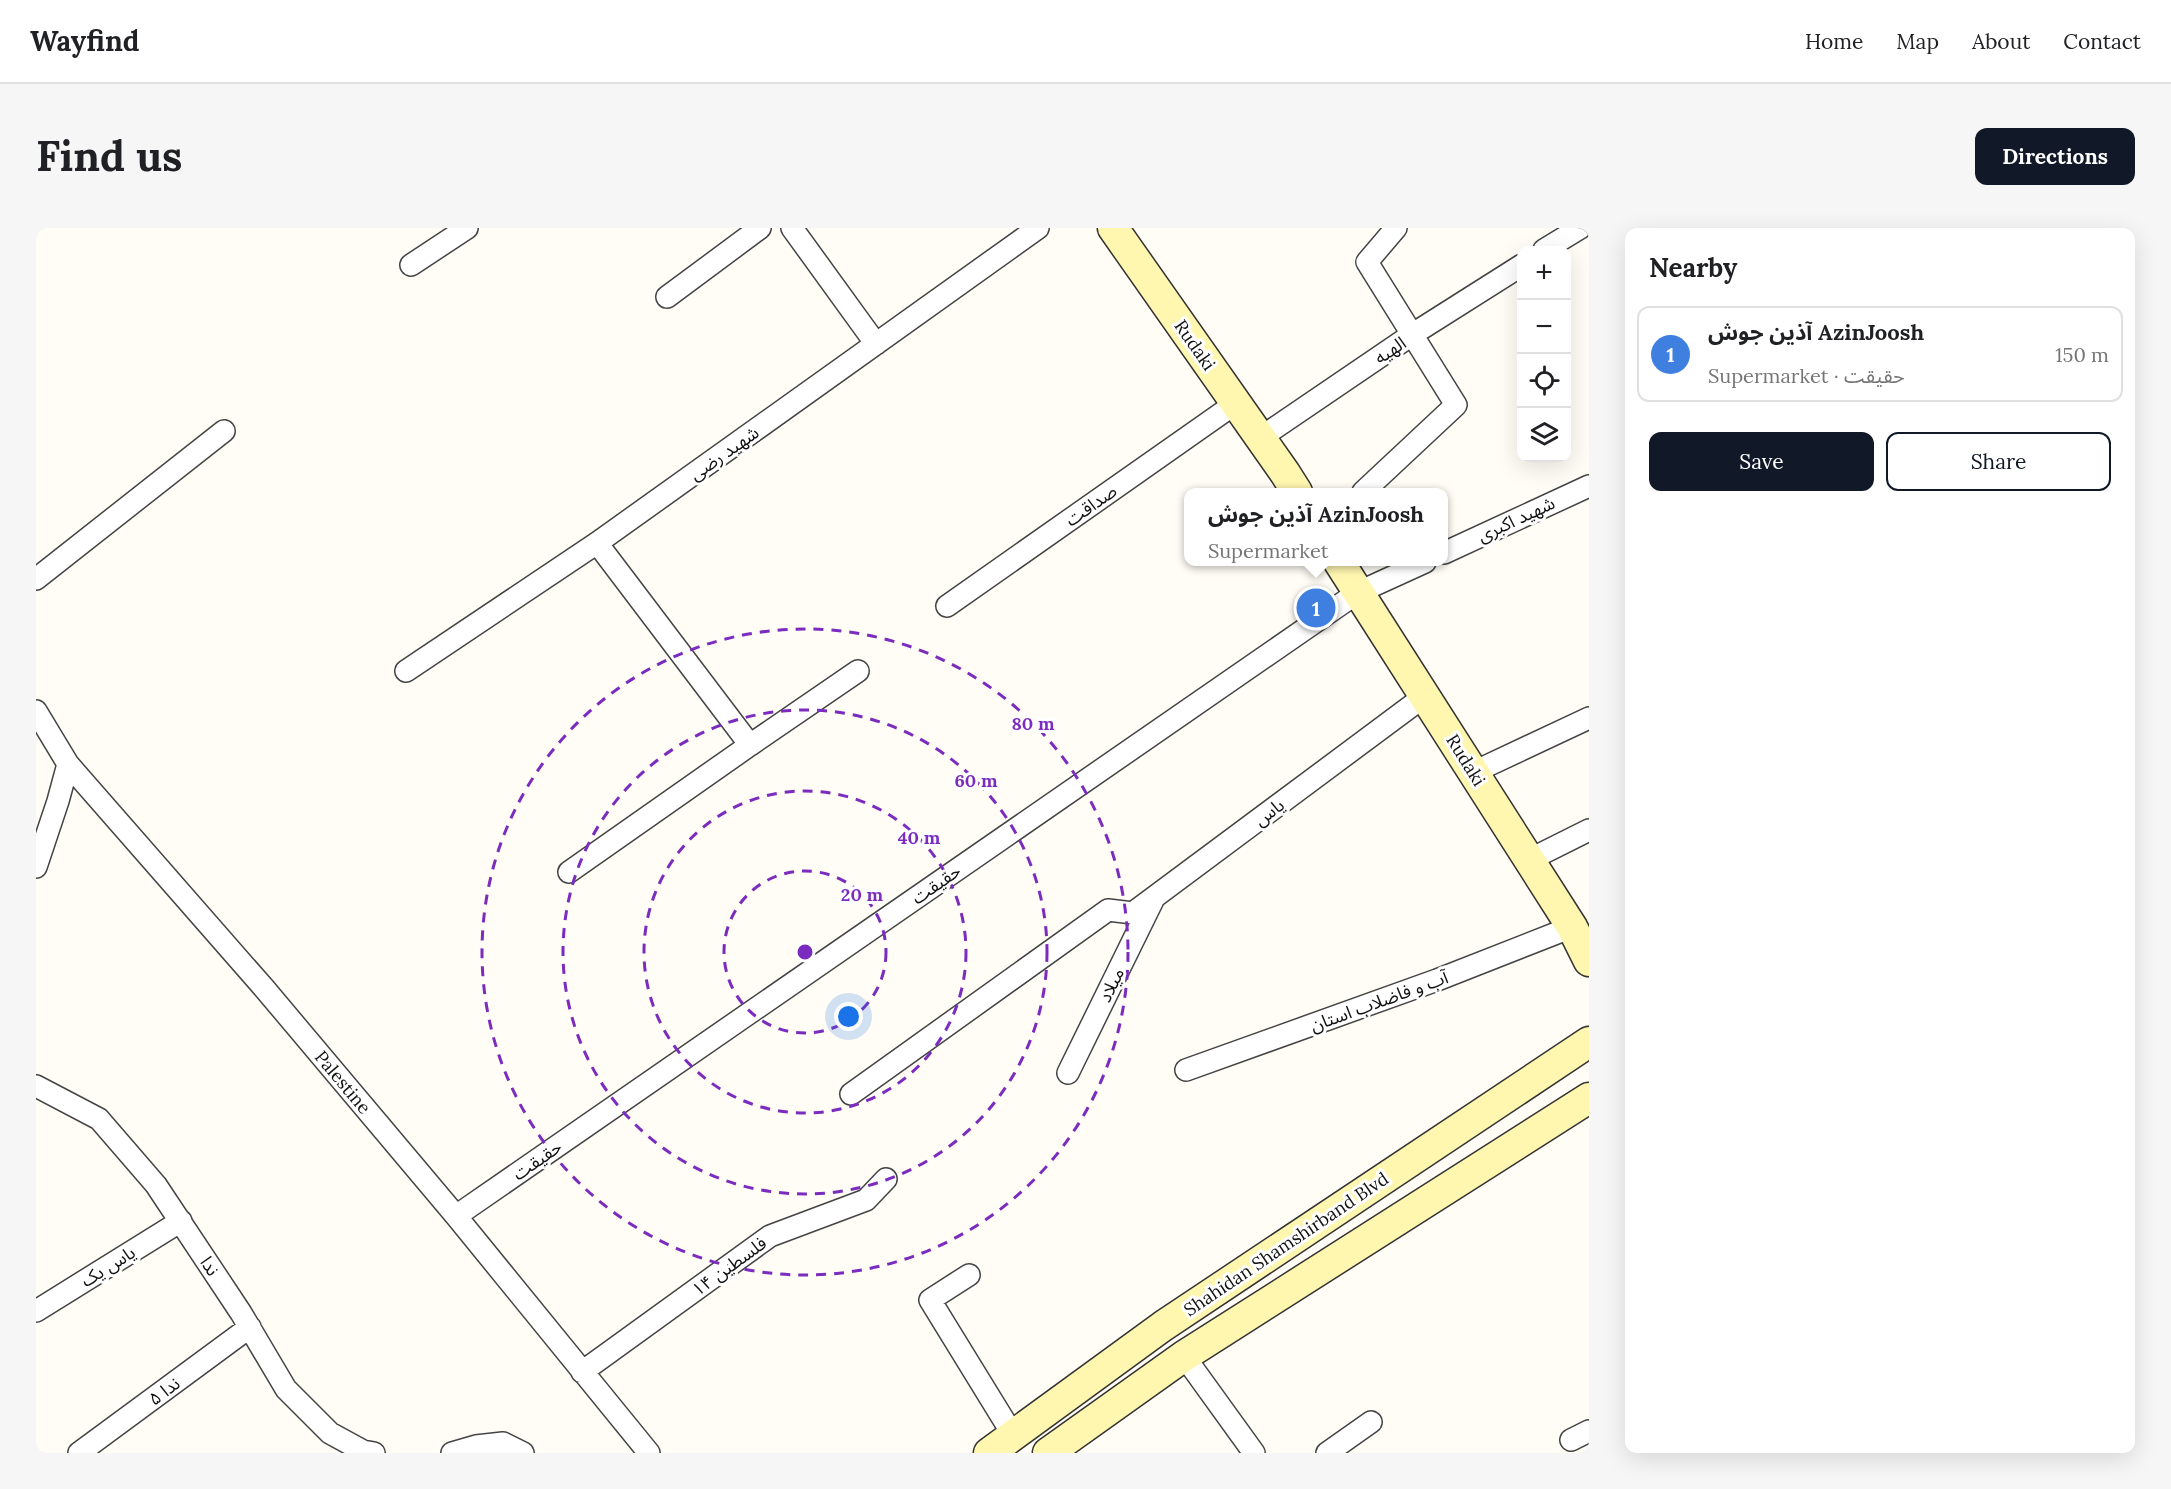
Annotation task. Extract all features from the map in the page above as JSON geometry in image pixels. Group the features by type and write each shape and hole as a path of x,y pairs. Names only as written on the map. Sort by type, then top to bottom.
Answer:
{"main road":[{"name":"Rudaki","path":"1113,228 1294,488"},
{"name":"Rudaki","path":"1342,566 1572,927 1589,961"},
{"name":"Shahidan Shamshirband Blvd","path":"989,1453 1163,1326 1589,1042"},
{"name":"Shahidan Shamshirband Blvd","path":"1048,1453 1184,1356 1589,1098"},
{"path":"1163,1326 1184,1356"}],"street":[{"path":"411,265 466,228"},
{"path":"667,297 760,228"},
{"path":"792,228 876,344"},
{"name":"شهید رضی","path":"406,671 597,543 1038,228"},
{"path":"1367,488 1456,405 1367,262 1396,228"},
{"path":"1551,246 1580,228"},
{"name":"الهیه","path":"1260,438 1413,334 1517,268"},
{"name":"صداقت","path":"947,606 1236,403"},
{"path":"36,579 224,431"},
{"name":"شهید اکبری","path":"1448,551 1589,486"},
{"path":"597,543 750,745"},
{"path":"1357,593 1414,566"},
{"name":"حقیقت","path":"456,1216 1357,593"},
{"path":"569,872 858,671"},
{"name":"یاس","path":"851,1094 1108,910 1133,913 1426,695"},
{"name":"Palestine","path":"36,711 68,764 264,988 456,1216 649,1453"},
{"path":"1474,772 1589,718"},
{"path":"36,867 68,764"},
{"path":"1529,860 1589,830"},
{"name":"میلاد","path":"1068,1073 1155,897"},
{"name":"آب و فاضلاب استان","path":"1186,1070 1437,980 1572,927"},
{"name":"ندا","path":"36,1086 99,1119 156,1185 181,1221 250,1327 286,1389 330,1433 363,1452"},
{"name":"فلسطین ۱۴","path":"582,1372 770,1236 866,1200 886,1179"},
{"name":"یاس یک","path":"36,1311 181,1221"},
{"path":"969,1275 930,1300 1013,1435"},
{"name":"ندا ۵","path":"79,1453 250,1327"},
{"path":"1184,1356 1254,1453"},
{"path":"1327,1453 1371,1422"},
{"path":"452,1453 476,1446 503,1443 523,1453"}],"place":[{"name":"آذین جوش AzinJoosh","path":"1316,608"}]}
